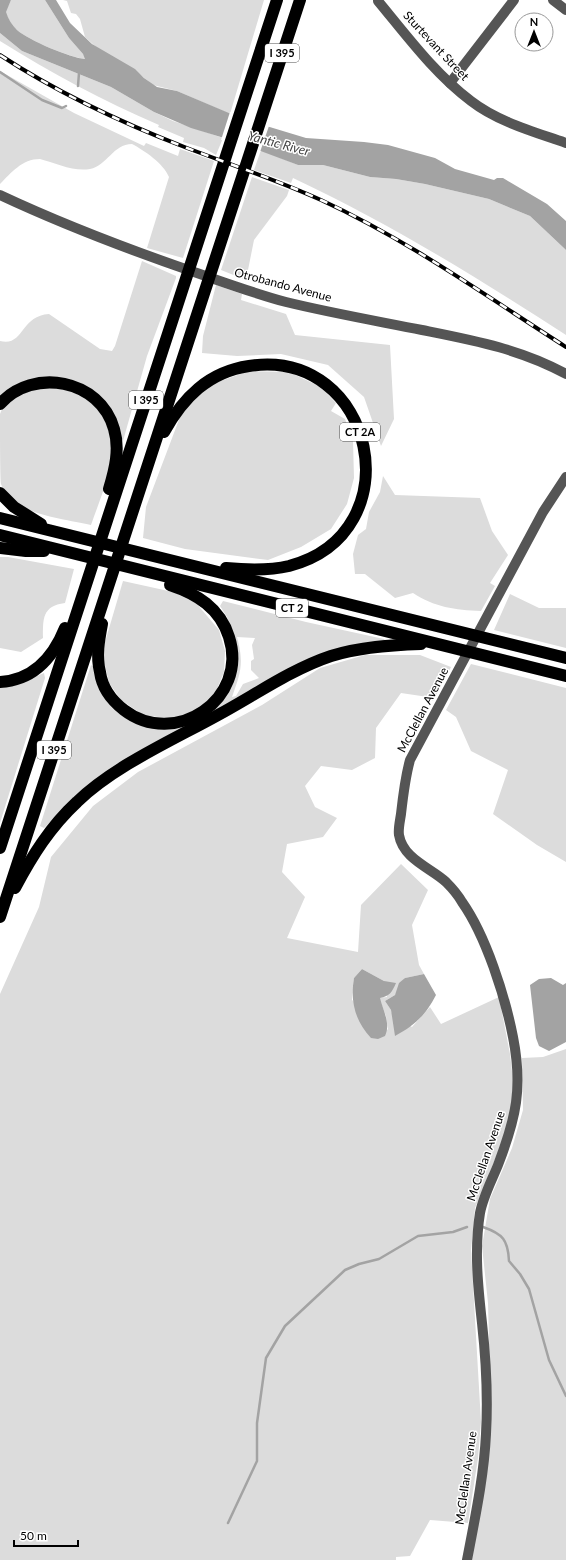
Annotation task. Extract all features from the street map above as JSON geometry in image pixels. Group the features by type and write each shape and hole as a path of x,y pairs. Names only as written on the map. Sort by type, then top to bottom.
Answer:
{"highway":[{"name":"I 395","path":"0,848 277,0"},
{"name":"I 395","path":"0,917 300,0"},
{"name":"CT 2A","path":"150,458 171,419 189,395 217,376 234,368 252,365 270,364 288,367 317,378 333,391 345,405 356,422 362,438 366,454 366,475 358,507 344,532 319,553 296,564 266,570 220,568 180,562"},
{"path":"0,404 21,389 33,384 51,382 80,388 100,404 112,422 116,442 116,461 108,492 107,520"},
{"path":"0,493 21,512 52,531"},
{"name":"CT 2","path":"0,518 566,658"},
{"name":"CT 2","path":"0,536 566,676"},
{"path":"0,548 26,551 66,552"},
{"path":"109,584 98,654 100,673 107,691 125,711 146,722 167,724 197,716 208,708 225,687 232,665 230,640 223,623 208,604 192,594 159,582 142,571"},
{"path":"0,682 23,677 39,668 57,646 68,622 80,603"},
{"path":"0,917 27,866 50,830 82,798 115,773 290,675 324,659 367,648 438,644"}],"street":[{"path":"450,83 514,0"},
{"path":"553,0 566,10"},
{"name":"Sturtevant Street","path":"378,1 419,50 450,83 472,102 508,121 566,144"},
{"name":"Otrobando Avenue","path":"0,195 125,249 234,286 284,301 336,313 481,342 517,352 549,364 566,374"},
{"name":"McClellan Avenue","path":"467,1560 480,1488 486,1434 482,1325 477,1282 480,1211 505,1147 516,1109 518,1084 517,1065 513,1036 501,990 491,959 473,921 463,902 446,882 422,865 404,849 399,835 405,775 410,760 543,512 566,477"}],"shaded area":[{"path":"11,0 45,0 69,38 86,59 50,48 30,39 17,30 10,22 5,12"},
{"path":"63,0 264,0 230,114 177,91 153,85 137,72 96,47 85,37 80,19 76,14 71,13 67,1"},
{"path":"0,33 22,51 111,87 154,112 173,121 223,138 216,155 204,148 183,142 184,138 158,127 159,125 98,96 38,64 0,41"},
{"path":"0,71 74,113 144,146 146,143 178,156 180,149 214,161 183,258 147,248 169,177 158,162 132,144 120,147 96,167 84,170 65,167 40,159 28,161 17,167 0,184"},
{"path":"261,150 298,165 323,165 370,177 396,179 425,184 489,199 530,216 566,250 566,335 466,272 364,214 293,178 291,183 254,170"},
{"path":"252,177 289,190 287,196 254,240 246,280 221,270"},
{"path":"142,261 176,276 176,278 147,356 123,441 113,414 56,378 0,398 0,341 8,342 14,340 32,320 40,316 49,314 100,349 112,351 115,346"},
{"path":"216,285 242,294 241,300 286,314 295,335 390,345 394,419 381,446 364,397 328,365 281,354 237,356 202,353 203,336"},
{"path":"249,371 289,372 321,387 336,403 331,411 345,419 353,441 354,478 347,504 331,529 301,547 268,560 185,549 143,538 146,507 180,417 195,397 212,384"},
{"path":"49,387 62,389 81,396 97,409 106,423 110,437 110,466 102,496 91,525 38,513 18,505 11,499 1,484 0,414 8,402 21,394"},
{"path":"383,476 395,495 480,498 492,531 508,555 490,583 495,586 481,611 462,610 437,605 413,593 395,598 365,574 355,574 353,554 358,535 366,529 369,512 380,492"},
{"path":"0,557 8,557 74,569 65,603 52,607 45,614 43,638 21,652 0,648"},
{"path":"123,581 173,592 196,603 219,630 225,651 224,672 217,689 205,706 173,719 143,715 121,700 109,683 104,661 105,642"},
{"path":"510,594 539,608 566,608 566,648 494,630"},
{"path":"223,601 306,622 384,639 387,643 346,647 214,712 213,710 223,698 234,637 227,617 220,606","holes":["237,637 255,638 252,645 254,659 251,661 251,670 259,678 243,684 236,696 232,697 238,681 241,661"]},
{"path":"365,655 420,655 451,667 433,701 428,697 401,693 376,728 375,758 352,770 321,766 305,786 315,807 337,818 323,837 287,844 282,872 305,897 287,938 358,952 361,905 401,864 428,890 412,925 419,965 424,974 405,978 395,995 385,1001 391,1010 393,1017 412,1027 430,1007 441,1024 499,997 510,1054 513,1080 511,1107 505,1135 475,1208 471,1250 481,1422 478,1458 468,1523 430,1520 410,1556 396,1557 396,1560 0,1560 0,994 39,907 51,857 93,806 138,772 262,705 320,668","holes":["362,969 384,981 387,997 379,998 386,1016 388,1030 352,1000 354,978"]},
{"path":"471,664 566,688 566,862 537,845 493,814 508,770 471,751 456,717 446,710"},
{"path":"91,665 95,668 102,691 108,703 115,711 133,720 142,722 183,724 185,729 97,778 44,828 40,826"},
{"path":"44,673 45,678 0,823 0,688 13,686"},
{"path":"566,1049 566,1560 471,1560 491,1417 488,1303 482,1246 490,1199 512,1148 523,1110 522,1058 543,1057"}],"water":[{"name":"Yantic River","path":"0,0 11,0 6,12 13,26 17,30 60,52 85,59 83,54 69,38 45,0 56,0 70,23 92,44 135,69 144,78 157,87 177,91 243,119 306,138 388,145 435,158 455,169 494,180 497,178 503,178 547,204 566,221 566,250 530,216 489,199 425,184 396,179 370,177 323,165 298,165 234,141 191,128 154,112 111,87 22,51 0,33"},
{"path":"362,969 384,981 396,983 390,993 380,998 386,1017 387,1031 385,1036 378,1039 371,1038 361,1025 353,1003 354,978"},
{"path":"424,974 436,995 428,1009 419,1019 395,1036 391,1010 385,1001 395,995 399,983 405,978"},
{"path":"551,978 563,985 566,983 566,1042 549,1051 539,1046 536,1038 530,985 539,979"}],"pier":[{"path":"230,112 269,126 260,152 221,140"}],"waterway":[{"path":"0,72 42,100 62,108 66,106"},
{"path":"78,86 79,73"},
{"path":"228,1523 257,1461 257,1423 266,1358 285,1326 345,1270 359,1264 379,1259 418,1236 453,1232 467,1227"},
{"path":"483,1227 500,1235 506,1243 509,1261 520,1274 529,1289 549,1360 566,1396"}],"railway":[{"path":"0,55 68,95 115,118 187,148 288,186 353,216 446,269 566,347"}]}
